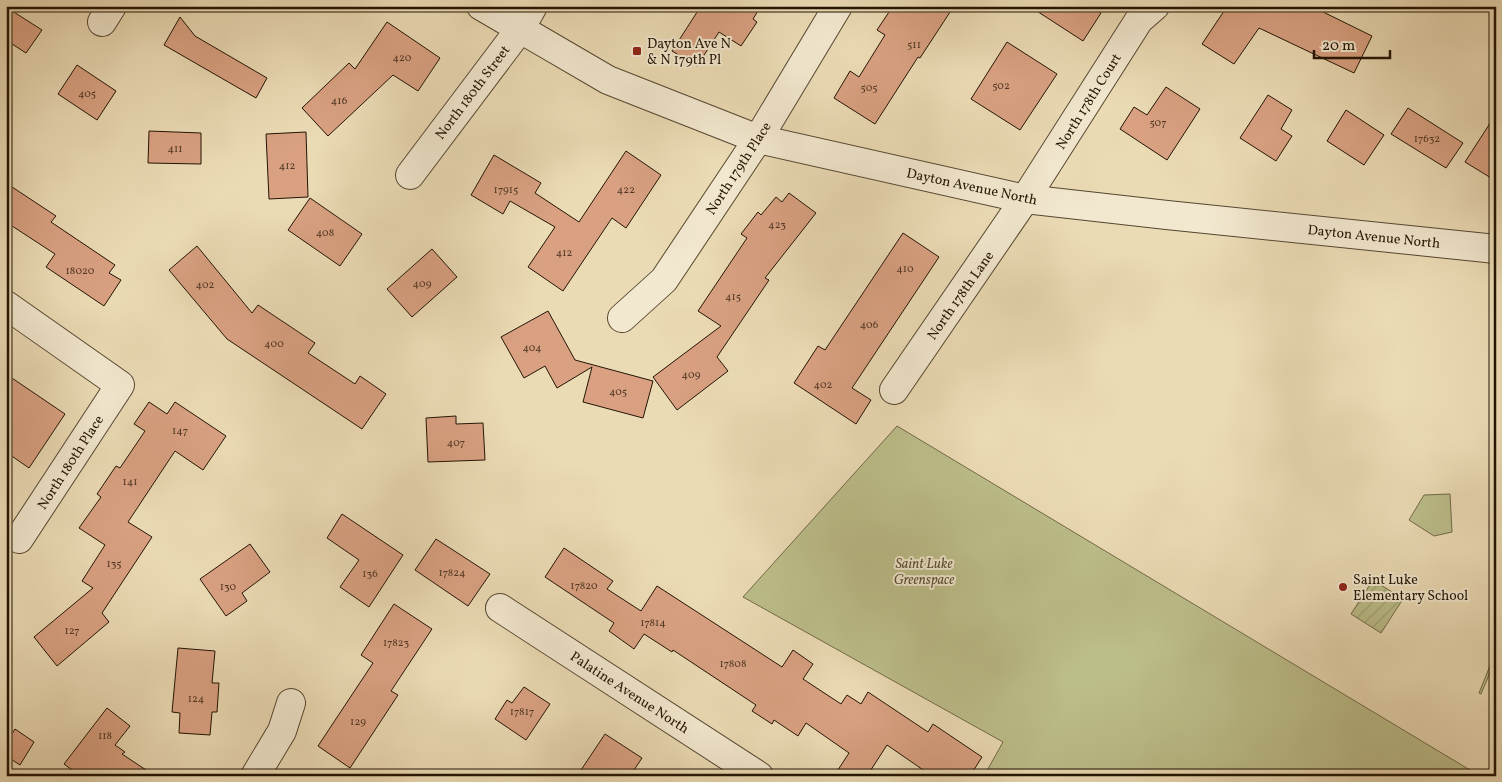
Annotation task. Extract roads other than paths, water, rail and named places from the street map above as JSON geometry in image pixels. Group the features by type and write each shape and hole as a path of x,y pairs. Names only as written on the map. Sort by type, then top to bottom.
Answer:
{"street":[{"name":"Dayton Avenue North","path":"481,6 526,17 608,80 758,139 1026,199 1167,216 1496,249"},
{"name":"North 179th Place","path":"622,318 664,280 758,139 838,6"},
{"name":"North 178th Court","path":"1026,199 1139,20 1155,6"},
{"name":"North 180th Street","path":"410,175 526,17"},
{"name":"North 178th Lane","path":"894,390 1026,199"},
{"name":"North 180th Place","path":"6,305 120,385 19,538"},
{"name":"Palatine Avenue North","path":"500,608 724,766 759,776"},
{"path":"255,776 282,731 291,704"}],"place":[{"name":"Dayton Ave N & N 179th Pl","path":"637,51"},
{"name":"Saint Luke Elementary School","path":"1343,587"}],"park label":[{"name":"Saint Luke Greenspace","path":"924,572"}]}
